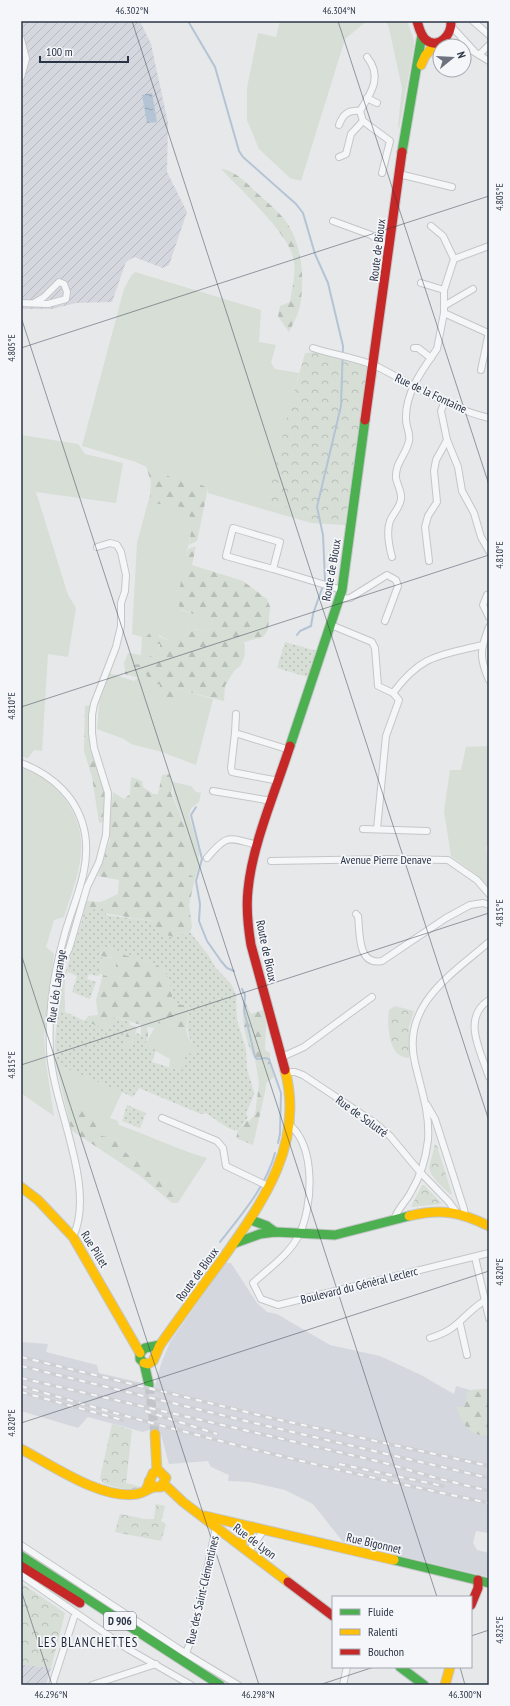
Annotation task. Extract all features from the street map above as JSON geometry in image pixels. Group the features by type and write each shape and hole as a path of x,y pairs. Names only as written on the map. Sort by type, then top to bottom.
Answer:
{"main road":[{"path":"419,22 422,35 426,40 432,41"},
{"name":"Route de Bioux","path":"444,38 450,34 452,23"},
{"name":"Route de Bioux","path":"148,1351 160,1345 250,1221 260,1204 265,1185 280,1164 290,1125 290,1102 286,1072 267,1008 248,927 248,890 258,845 340,595 374,366 399,174 422,35"},
{"name":"Route de Bioux","path":"416,75 425,56 432,49"},
{"name":"Rue Pillet","path":"21,1186 38,1200 73,1237 131,1338 148,1351"},
{"path":"260,1204 262,1216 267,1226"},
{"path":"234,1244 260,1234 275,1232 334,1235 422,1212 443,1210 461,1214 489,1226"},
{"path":"250,1221 267,1226 275,1232"},
{"path":"250,1221 260,1234"},
{"path":"148,1351 154,1359 147,1363 140,1359 148,1351"},
{"path":"155,1434 157,1471"},
{"path":"21,1449 97,1487 120,1494 137,1494 150,1486 161,1487 164,1484 165,1475 157,1471"},
{"path":"150,1486 151,1474 157,1471"},
{"name":"Rue de Lyon","path":"164,1484 173,1495 187,1506 205,1516 219,1521 240,1544 332,1615"},
{"name":"Rue Bigonnet","path":"219,1521 253,1527 478,1584"},
{"path":"240,1544 253,1527"},
{"name":"D 906","path":"21,1556 220,1685"},
{"name":"D 906","path":"21,1566 208,1685"},
{"path":"472,1602 478,1584 489,1584"},
{"path":"401,1668 424,1685"},
{"path":"444,1685 450,1668"}],"street":[{"path":"473,21 489,36"},
{"path":"452,23 477,53"},
{"path":"21,39 26,59 21,77"},
{"path":"477,53 489,45"},
{"path":"472,51 489,61"},
{"path":"367,58 374,65 376,73 368,98 360,111 363,121 390,141 403,147"},
{"path":"368,98 377,103"},
{"path":"339,124 343,115 348,112 360,111"},
{"path":"340,158 346,154 351,134 363,121"},
{"path":"382,173 390,141"},
{"path":"399,174 452,187"},
{"path":"333,221 371,235 381,242 390,244"},
{"path":"392,557 388,542 390,520 400,504 401,498 396,479 397,468 409,442 410,436 405,419 406,409 414,386 439,343 444,313 444,290 454,259 443,236 431,226"},
{"path":"454,259 489,246"},
{"path":"21,303 48,304 66,299 67,292 64,284 60,282 44,298 34,303"},
{"path":"420,282 444,290"},
{"path":"444,306 473,290"},
{"path":"444,313 488,332 481,370"},
{"name":"Rue de la Fontaine","path":"313,348 374,366 469,412 489,418"},
{"path":"414,348 418,348 431,358"},
{"path":"445,401 442,411 447,440 458,467 462,491 474,513 481,537 489,551"},
{"path":"429,561 425,527 428,516 437,502 434,471 436,460 447,440"},
{"path":"272,569 280,542 233,528 226,556 328,586 340,595 350,598 387,575 396,580 398,586 385,621"},
{"path":"57,966 64,959 69,949 87,887 99,862 106,835 108,793 94,748 92,715 94,704 116,647 121,626 121,603 125,591 126,575 121,552 117,545 110,543 97,547"},
{"path":"489,596 487,595 483,605 489,617"},
{"path":"331,625 372,642 375,648 378,686 392,692 399,700 386,736 377,829"},
{"path":"489,627 482,645 481,663 489,680"},
{"path":"392,692 422,662 434,656 482,645"},
{"path":"236,714 231,768 232,772 279,781"},
{"path":"235,733 290,750"},
{"name":"Rue Léo Lagrange","path":"21,764 41,772 64,789 79,814 85,833 86,858 84,873 65,932 57,966 50,1013 50,1052 53,1071 67,1125 79,1185 79,1225 73,1237"},
{"path":"213,791 272,801"},
{"path":"363,829 427,831"},
{"path":"207,858 222,841 231,839 258,845"},
{"name":"Avenue Pierre Denave","path":"271,861 443,860 459,867 477,880 489,894"},
{"path":"356,914 358,916 360,941 364,952 369,960 375,963 382,961 446,918 470,905 483,902 489,905"},
{"path":"394,1220 395,1215 411,1192 420,1172 426,1152 428,1131 426,1102 413,1050 414,1029 419,1013 433,991 489,942"},
{"path":"282,1057 304,1047 372,997"},
{"path":"489,1000 479,1008 476,1013 474,1027 489,1077"},
{"name":"Rue de Solutré","path":"286,1072 295,1072 303,1075 375,1123 390,1136 420,1172 461,1214"},
{"path":"426,1102 435,1119 440,1133 464,1209 461,1214"},
{"path":"162,1118 217,1141 223,1148 226,1166 265,1185"},
{"path":"290,1125 303,1143 310,1189 306,1212 299,1234"},
{"path":"428,1131 440,1133"},
{"name":"Boulevard du Général Leclerc","path":"299,1234 282,1259 253,1283 261,1299 278,1305 489,1253"},
{"path":"475,1257 486,1290 484,1301 489,1318"},
{"path":"430,1338 446,1334 460,1324 484,1301"},
{"path":"460,1324 467,1355"},
{"name":"Rue des Saint-Clémentines","path":"186,1653 192,1639 219,1521"},
{"path":"249,1551 264,1530"},
{"path":"21,1545 186,1653 238,1685"},
{"path":"21,1575 55,1598 76,1615 128,1649 191,1685"},
{"path":"52,1685 74,1616 76,1615"},
{"path":"92,1685 156,1664"},
{"path":"342,1685 347,1668"}],"shaded area":[{"path":"21,21 140,21 151,44 168,123 167,172 187,212 169,265 163,268 134,257 126,262 112,302 76,303 52,309 21,309"},
{"path":"225,1263 231,1263 257,1303 267,1312 277,1314 330,1345 380,1356 421,1375 454,1394 456,1386 470,1390 489,1389 489,1533 476,1531 473,1543 477,1550 489,1553 489,1577 343,1542 313,1504 285,1490 249,1482 228,1481 229,1475 211,1467 208,1461 169,1464 161,1435 149,1430 143,1432 88,1417 78,1428 21,1411 21,1342 48,1344 46,1352 97,1365 99,1373 155,1386 161,1364 170,1342"},
{"path":"21,1664 51,1668 46,1685 21,1685"}],"green space":[{"path":"280,21 367,21 345,39 301,181 290,178 259,149 247,120 247,88 258,33 276,37"},
{"path":"386,21 407,21 414,40 399,129 398,126 402,88 389,28"},
{"path":"221,169 230,171 249,185 275,209 291,229 299,250 302,284 300,306 289,332 278,316 280,306 290,302 293,286 294,263 289,247 262,211"},
{"path":"135,272 261,310 259,342 276,345 271,363 275,369 299,373 267,503 311,513 311,523 208,493 208,488 175,479 133,461 82,446 124,289"},
{"path":"317,352 367,367 345,525 311,523 311,513 267,503 286,421 305,353"},
{"path":"21,435 78,444 85,454 123,463 116,503 36,492 68,595 76,608 68,657 48,654 42,751 34,750 28,758 21,757"},
{"path":"146,466 175,479 183,477 208,488 197,541 189,545 191,523 190,516 187,511 182,507 175,505 153,504 150,495 151,482"},
{"path":"150,495 153,503 180,505 189,513 192,519 191,531 178,601 181,610 201,617 213,617 212,624 208,631 194,629 170,641 159,635 159,650 139,664 132,665 125,671 124,663 128,653 141,655 142,637 132,634 137,543"},
{"path":"196,546 192,565 243,581 267,599 270,607 268,630 263,637 244,642 245,655 241,665 234,671 225,686 224,701 177,689 173,700 158,694 160,685 150,682 145,672 139,678 125,674 125,671 132,665 139,664 159,650 160,644 152,644 146,637 150,633 170,641 194,629 208,631 212,624 213,617 201,617 180,609 178,601 188,549"},
{"path":"285,642 317,651 308,677 277,668"},
{"path":"145,672 173,699 177,689 213,699 196,765 162,752 131,744 124,739 97,729 99,704 109,673 134,681"},
{"path":"90,705 89,740 106,794 103,822 99,823 92,777 84,751 85,706"},
{"path":"489,746 489,846 486,846 489,868 489,889 476,874 451,856 444,811 450,770 461,770 466,747"},
{"path":"21,768 45,780 63,797 73,812 79,827 81,841 81,856 78,871 64,917 54,920 46,947 54,954 44,1035 46,1064 54,1116 21,1093"},
{"path":"169,774 173,782 171,793 186,829 189,846 186,872 195,878 189,905 192,927 190,932 173,937 158,933 152,921 91,911 83,918 86,901 101,902 118,894 119,880 98,876 110,840 110,817 113,792 124,799 130,794 131,777 142,781 143,787 153,794 158,794 162,775"},
{"path":"173,782 191,786 196,792 201,793 199,802 191,808 189,815 199,852 199,865 195,878 186,872 188,840 184,823 175,800"},
{"path":"104,905 106,915 152,921 158,933 173,937 190,932 209,956 215,967 231,984 236,994 237,1020 246,1049 247,1069 254,1092 253,1098 246,1113 248,1117 238,1131 228,1128 206,1113 201,1114 139,1088 133,1097 56,1064 55,1042 58,1009 106,1030 115,1017 130,1022 123,1046 131,1048 136,1033 148,1037 145,1045 156,1050 152,1062 181,1071 185,1062 181,1060 185,1052 195,1055 197,1052 188,1034 187,1026 190,1006 173,1003 169,981 166,974 157,965 127,956 115,949 102,947 100,956 102,957 100,974 98,976 89,974 87,979 96,982 90,999 72,992 77,976 66,971 83,918 91,911"},
{"path":"102,947 115,949 127,956 149,962 162,969 169,981 173,1003 190,1006 186,1029 157,1023 154,1028 147,1027 148,1037 141,1034 141,1025 116,1017 106,1030 85,1021 88,1016 98,1015 96,1000 103,975 114,978 117,958 100,956"},
{"path":"102,957 117,958 114,979 100,974"},
{"path":"66,971 68,972 65,980 65,1012 59,1009 60,981"},
{"path":"244,1000 251,1014 263,1010 266,1023 265,1050 270,1053 270,1064 259,1066 251,1051 244,1025"},
{"path":"395,1006 414,1011 409,1027 409,1058 402,1057 397,1053 390,1040 388,1024 389,1010"},
{"path":"157,1023 186,1029 188,1037 198,1052 186,1062 181,1071 169,1067 170,1059 145,1045"},
{"path":"129,1024 137,1028 131,1048 123,1046"},
{"path":"255,1060 259,1066 270,1064 274,1077 266,1083 265,1092 259,1083"},
{"path":"56,1064 122,1092 110,1118 118,1121 119,1125 207,1158 181,1198 158,1176 153,1168 128,1155 124,1151 118,1139 102,1136 90,1114 82,1109 66,1107"},
{"path":"259,1083 265,1092 253,1145 236,1138 238,1131 247,1120 249,1121 255,1115"},
{"path":"127,1105 146,1113 140,1128 122,1121"},
{"path":"66,1107 87,1111 93,1118 102,1136 118,1139 124,1151 128,1155 154,1169 158,1176 181,1198 178,1203 172,1203 139,1175 71,1130"},
{"path":"435,1144 437,1146 452,1194 450,1194 438,1182 430,1172 429,1168"},
{"path":"422,1185 424,1185 442,1204 411,1207"},
{"path":"489,1389 489,1436 476,1434 467,1428 456,1407 465,1406 467,1392 470,1390"},
{"path":"112,1424 132,1430 126,1483 141,1487 132,1491 104,1484 100,1478"},
{"path":"156,1504 165,1506 161,1521 166,1524 161,1541 115,1532 120,1514 144,1519 154,1519"},
{"path":"21,1583 65,1613 51,1668 21,1664"}],"water":[{"path":"152,93 157,122 147,123 142,95"}],"waterway":[{"path":"188,21 215,67 239,151 243,157 296,204 303,213 315,254 328,283 343,346 341,406 317,507 323,535 325,580 313,614 311,626 300,631 297,635"},
{"path":"196,807 191,815 202,859 196,881 200,904 199,921 207,941 227,968 234,971"},
{"path":"242,989 245,995 244,1010 255,1057 257,1059 269,1059 281,1093 280,1134 278,1143"},
{"path":"220,1242 259,1189 266,1177 275,1153"}],"tunnel":[{"path":"149,1385 155,1434"}],"railway":[{"path":"21,1357 271,1418 489,1466"},
{"path":"21,1366 489,1478"},
{"path":"21,1378 381,1462 489,1491"},
{"path":"21,1386 195,1435 371,1477 489,1503"},
{"path":"21,1392 122,1420"},
{"path":"145,1411 217,1434"},
{"path":"339,1464 443,1486"}],"traffic: fast":[{"path":"402,152 422,35"},
{"path":"290,746 342,590 365,420"},
{"path":"235,1243 260,1234 275,1232 335,1235 409,1216"},
{"path":"251,1220 267,1226 275,1232"},
{"path":"149,1385 144,1363 140,1359 140,1353 145,1348 160,1345"},
{"path":"21,1556 220,1685"},
{"path":"394,1560 489,1583"},
{"path":"401,1668 424,1685"}],"traffic: slow":[{"path":"421,65 425,56 432,48"},
{"path":"144,1363 148,1364 153,1361 160,1345 221,1261 265,1195 276,1172 284,1148 289,1123 290,1097 285,1070"},
{"path":"21,1187 38,1200 73,1237 140,1353"},
{"path":"409,1216 431,1212 450,1213 469,1217 489,1226"},
{"path":"155,1434 157,1471"},
{"path":"21,1449 77,1480 108,1492 137,1494 154,1487"},
{"path":"146,1490 153,1473 159,1471 166,1478 161,1487 154,1487 149,1481"},
{"path":"164,1484 183,1502 288,1582"},
{"path":"205,1516 394,1560"},
{"path":"240,1544 253,1527"},
{"path":"445,1685 450,1668"}],"traffic: jam":[{"path":"417,21 423,37 430,42 435,43 443,40 447,36 451,26 451,21"},
{"path":"365,420 402,152"},
{"path":"285,1070 251,945 247,904 250,873 259,836 290,746"},
{"path":"21,1566 80,1603"},
{"path":"472,1603 478,1588 478,1580"},
{"path":"288,1582 332,1615"}],"district":[{"name":"LES BLANCHETTES","path":"88,1642"}]}
